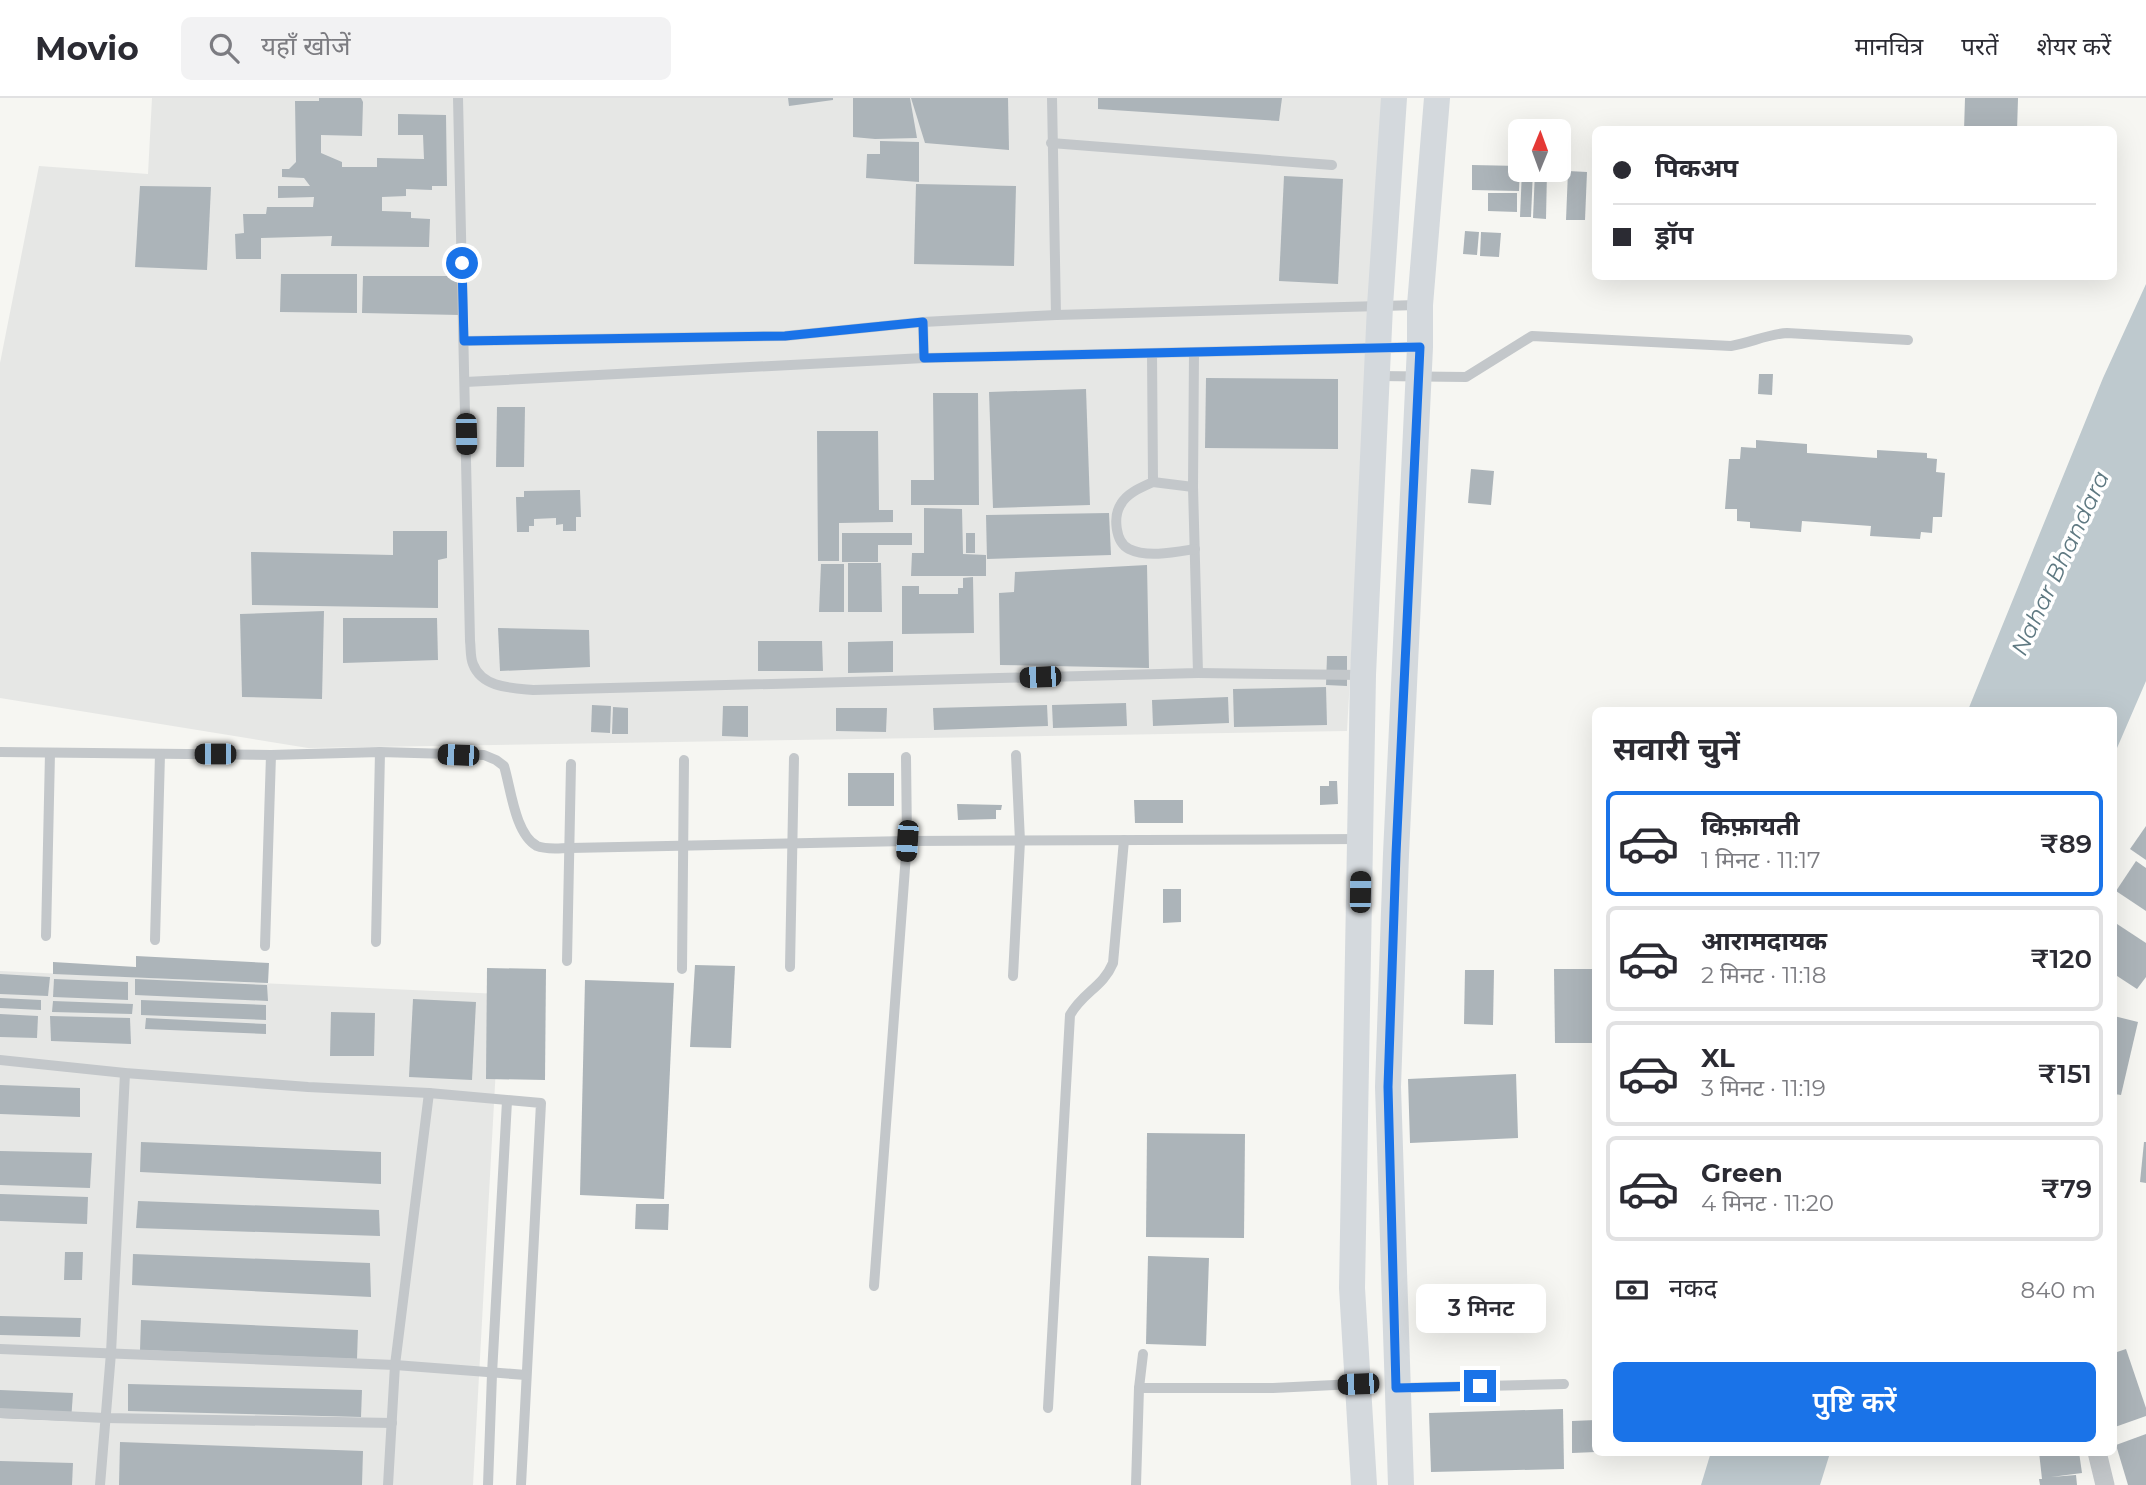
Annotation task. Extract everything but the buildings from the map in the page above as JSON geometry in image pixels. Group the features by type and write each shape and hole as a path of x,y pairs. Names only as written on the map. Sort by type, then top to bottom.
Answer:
{"main road":[{"path":"1364,1485 1352,1288 1363,675 1380,306 1394,98"},
{"path":"1401,1485 1388,1087 1420,305 1437,98"}],"street":[{"path":"2098,1456 2105,1485"}],"lane":[{"path":"458,98 470,641 473,665 483,679 505,688 533,690 1198,673 1363,675"},
{"path":"1052,98 1056,315"},
{"path":"1051,143 1332,165"},
{"path":"464,341 785,336 923,322 1056,315 1420,305"},
{"path":"923,322 924,358"},
{"path":"1377,376 1466,377 1532,336 1731,346 1747,344 1772,334 1787,333 1908,340"},
{"path":"465,382 924,358 1420,347"},
{"path":"1194,353 1193,487 1198,673"},
{"path":"1152,354 1153,482"},
{"path":"1193,487 1153,482 1120,504 1117,518 1118,537 1131,550 1143,553 1195,549"},
{"path":"0,752 271,755 380,752 484,755 504,766 520,827 526,838 539,847 907,841 1360,839"},
{"path":"376,942 380,752"},
{"path":"46,936 50,753"},
{"path":"155,940 160,754"},
{"path":"265,946 271,755"},
{"path":"1013,976 1020,841 1016,755"},
{"path":"874,1286 907,841 906,757"},
{"path":"790,967 794,758"},
{"path":"682,969 684,760"},
{"path":"566,961 571,764"},
{"path":"1048,1408 1070,1015 1077,1003 1108,977 1113,963 1124,840"},
{"path":"0,1060 125,1073 541,1103 521,1485"},
{"path":"100,1485 111,1353 125,1073"},
{"path":"388,1485 395,1365 429,1093"},
{"path":"488,1485 507,1101"},
{"path":"0,1349 395,1365 526,1375"},
{"path":"1136,1485 1139,1388 1143,1354"},
{"path":"1139,1388 1273,1388 1358,1384"},
{"path":"1396,1388 1564,1384"},
{"path":"0,1413 105,1418 391,1423"}],"shaded area":[{"path":"152,98 1383,98 1347,731 308,748 0,698 0,363 39,166 148,174"},
{"path":"0,971 500,994 473,1485 0,1485"}],"water":[{"name":"Nahar Bhandara","path":"2146,284 2146,681 2117,748 2117,707 1969,707 2103,378"},
{"path":"1710,1456 1829,1456 1820,1485 1701,1485"}],"route":[{"path":"462,263 464,341 785,336 923,322 924,358 1420,347 1388,1087 1396,1388 1480,1386"}]}
